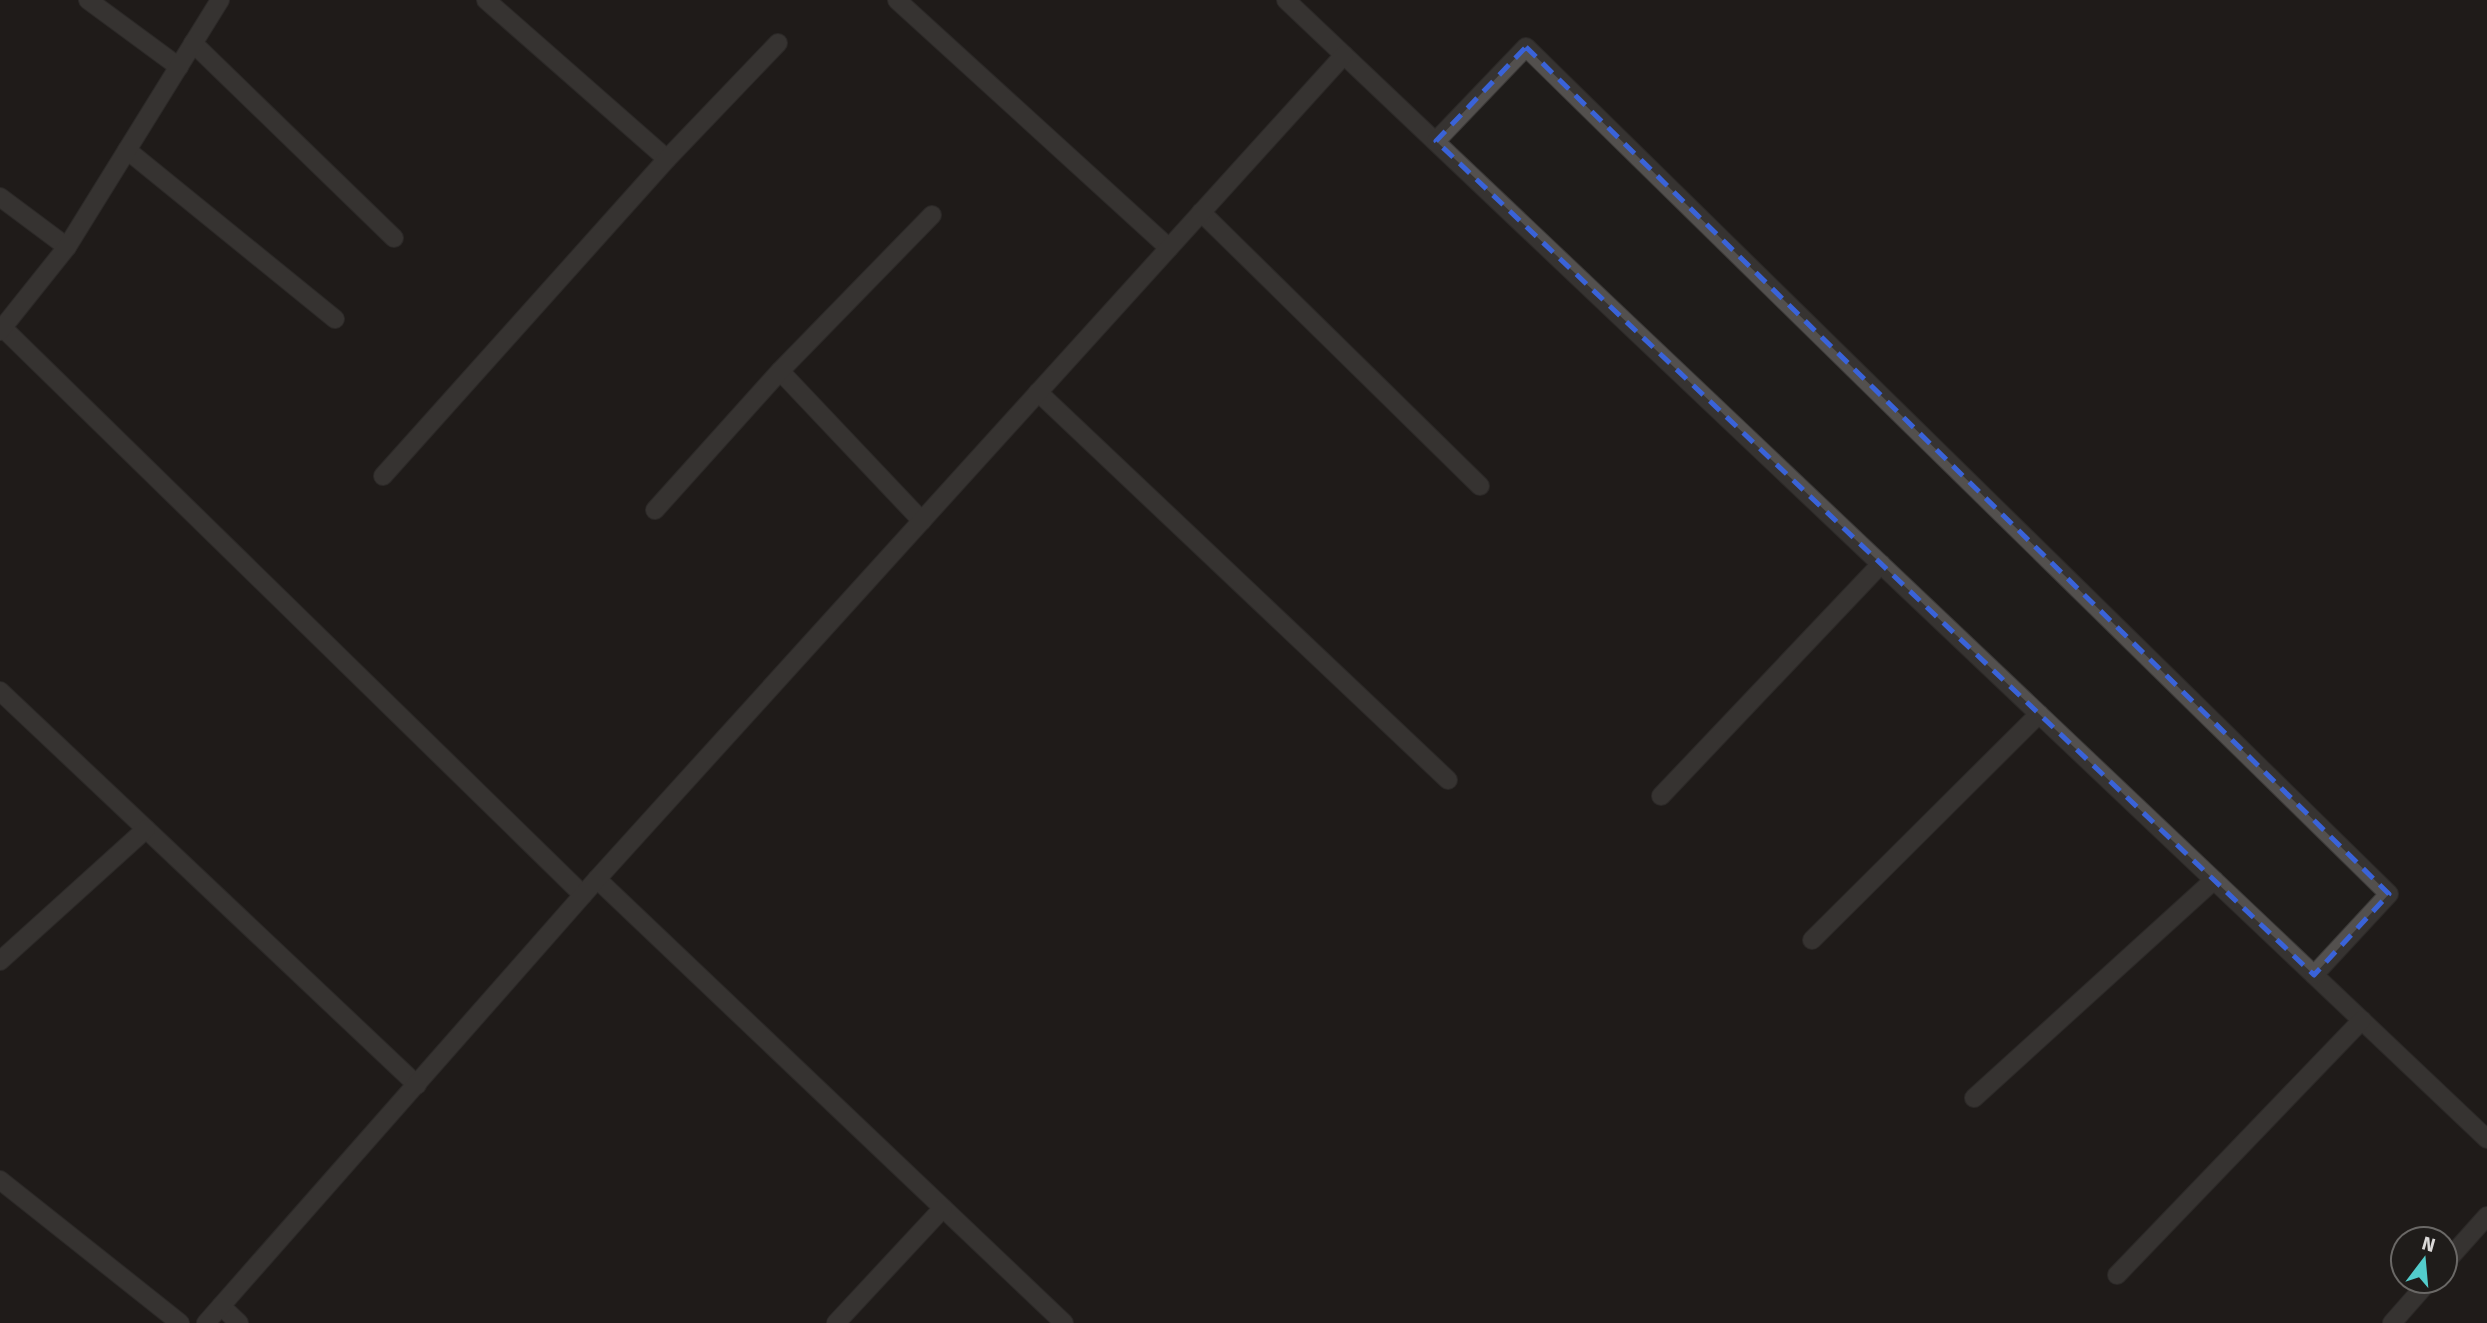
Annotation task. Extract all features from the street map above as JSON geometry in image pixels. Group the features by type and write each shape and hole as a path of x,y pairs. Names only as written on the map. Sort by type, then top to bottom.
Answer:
{"street":[{"path":"88,0 179,67"},
{"path":"220,0 67,247 1,329 583,895"},
{"path":"486,0 667,159"},
{"path":"897,0 1168,248"},
{"path":"1286,0 2487,1139"},
{"path":"193,43 394,237"},
{"path":"383,475 667,159 778,43"},
{"path":"1436,141 1526,47 2389,894 2314,975"},
{"path":"206,1323 597,879 1344,55"},
{"path":"127,150 335,319"},
{"path":"0,197 67,247"},
{"path":"1201,212 1480,486"},
{"path":"655,510 780,371 932,215"},
{"path":"780,371 922,521"},
{"path":"1038,393 1448,780"},
{"path":"1661,796 1881,564"},
{"path":"0,691 417,1085"},
{"path":"1812,940 2039,714"},
{"path":"0,961 146,829"},
{"path":"597,879 1064,1323"},
{"path":"1974,1098 2214,880"},
{"path":"2117,1275 2362,1020"},
{"path":"0,1180 180,1323"},
{"path":"836,1323 943,1208"},
{"path":"2459,1247 2487,1216"},
{"path":"2392,1323 2417,1295"},
{"path":"221,1306 239,1323"}],"highlighted area":[{"path":"1526,47 2389,894 2314,975 1436,141"}]}
